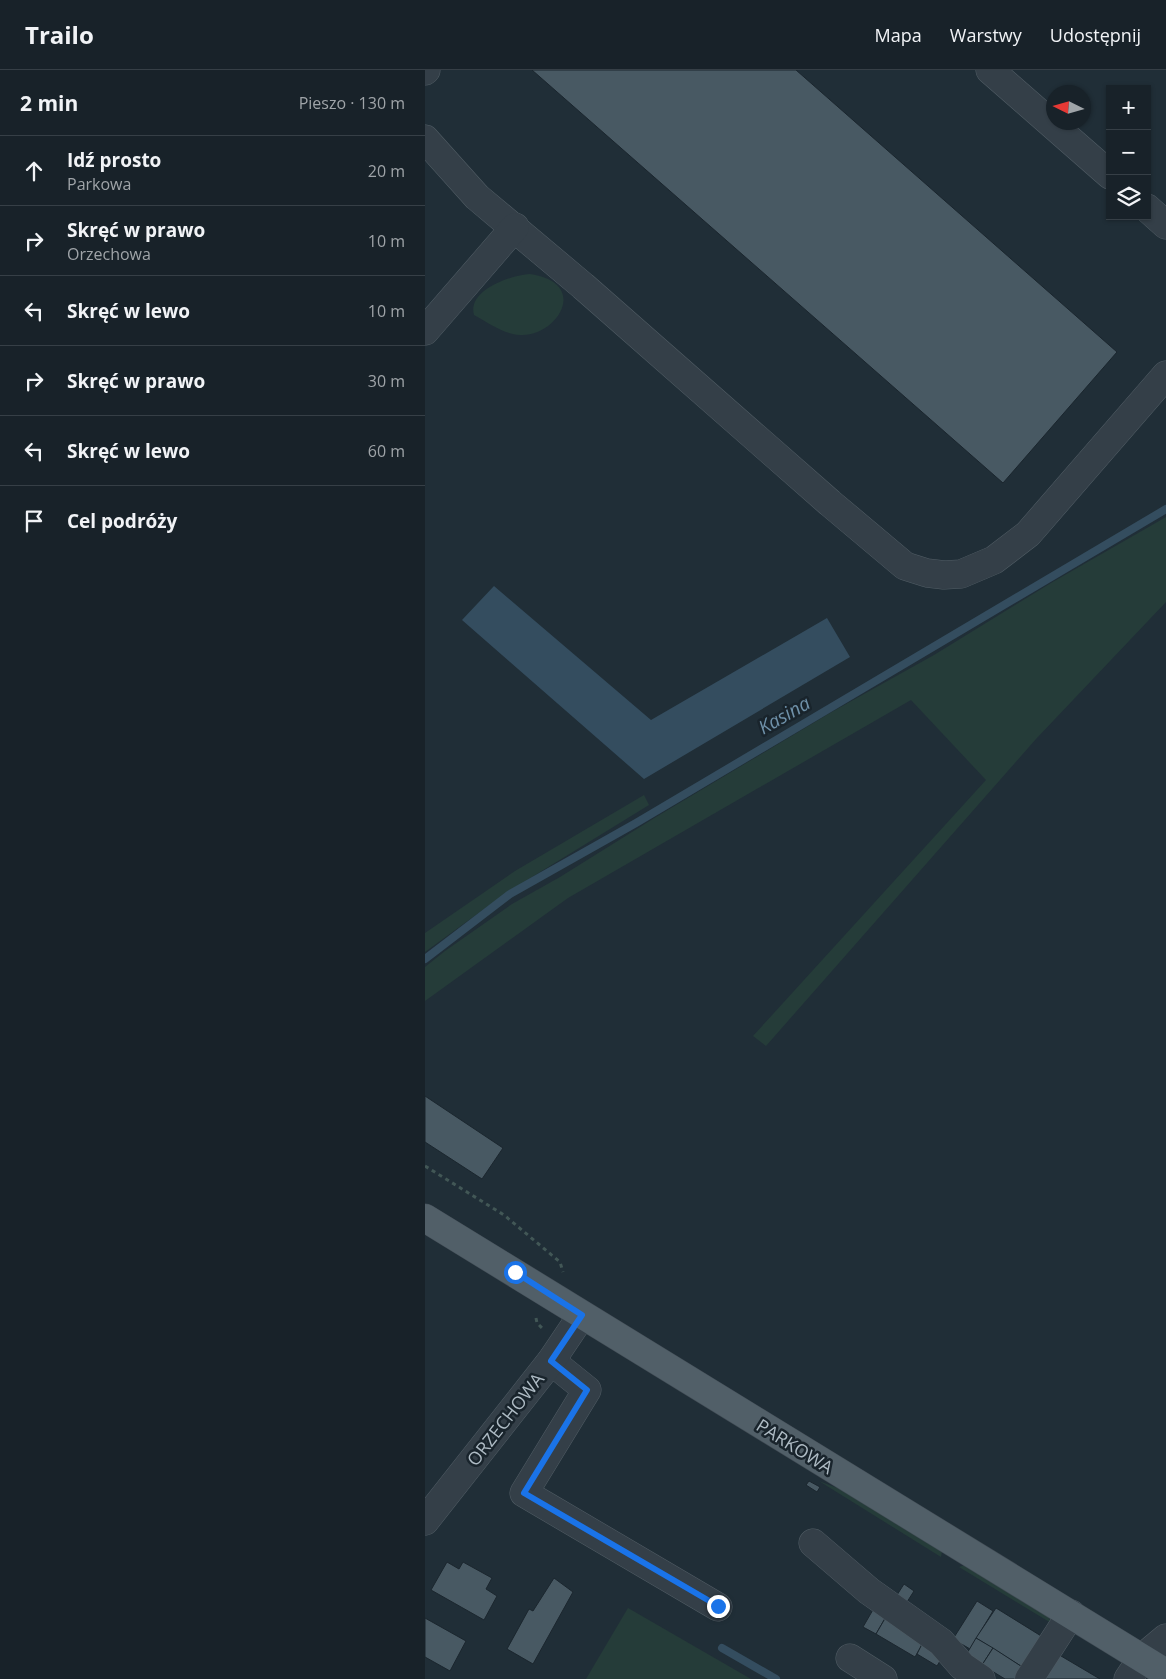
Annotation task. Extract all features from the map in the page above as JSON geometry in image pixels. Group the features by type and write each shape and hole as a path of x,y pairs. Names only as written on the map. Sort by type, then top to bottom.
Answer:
{"main road":[{"name":"PARKOWA","path":"425,1218 1071,1614 1135,1668 1166,1673"}],"street":[{"path":"990,70 1106,172"},
{"path":"425,139 477,197 515,227 905,566 927,573 943,575 961,574 994,560 1028,534 1166,375"},
{"path":"1151,211 1166,224"},
{"path":"425,331 515,227"},
{"name":"ORZECHOWA","path":"425,1521 551,1361 582,1315"},
{"path":"551,1361 587,1390 524,1493 718,1606"},
{"path":"813,1543 869,1591 941,1642 962,1666 981,1679"},
{"path":"1029,1679 1071,1614"},
{"path":"1135,1668 1166,1638"},
{"path":"851,1658 883,1679"}],"path":[{"path":"425,1166 504,1215 535,1239 560,1262 563,1272 561,1278"}],"green space":[{"path":"530,274 549,279 559,288 563,298 562,309 556,319 546,328 534,333 520,335 508,333 474,315 474,306 477,298 484,291 512,277"},
{"path":"1166,517 1166,602 1036,739 766,1046 753,1036 986,780 911,700 568,898 425,1001 425,967 512,904 560,877 830,713 934,655 1051,583"},
{"path":"644,795 649,805 506,893 425,952 425,933 515,871"},
{"path":"819,1481 840,1489 942,1551 941,1557"},
{"path":"965,1565 1048,1615 1051,1623 959,1567"},
{"path":"628,1608 751,1679 586,1679"}],"water":[{"path":"494,586 651,720 827,618 850,657 644,779 462,620"}],"building":[{"path":"532,70 796,70 1117,352 1003,483"},
{"path":"425,1096 503,1148 482,1179 425,1142"},
{"path":"809,1481 820,1487 817,1492 806,1485"},
{"path":"447,1562 459,1569 463,1562 492,1578 486,1589 497,1596 484,1620 431,1590"},
{"path":"554,1578 573,1592 533,1664 507,1649 529,1609 533,1611"},
{"path":"904,1584 914,1591 907,1602 897,1595"},
{"path":"977,1601 993,1611 970,1649 953,1639"},
{"path":"874,1608 887,1615 876,1634 863,1627"},
{"path":"996,1608 1046,1639 1027,1670 976,1638"},
{"path":"887,1615 926,1638 915,1657 876,1634"},
{"path":"425,1618 466,1641 450,1671 425,1657"},
{"path":"976,1638 993,1648 982,1665 966,1655"},
{"path":"922,1644 943,1656 937,1666 917,1654"},
{"path":"993,1648 1027,1670 1021,1679 1005,1679 982,1665"},
{"path":"1056,1653 1100,1679 1040,1679"}],"waterway":[{"name":"Kasina","path":"425,959 510,894 636,823 1166,509"},
{"path":"722,1648 776,1679"}],"route":[{"path":"515,1272 582,1315 551,1361 587,1390 524,1493 718,1606"}]}
